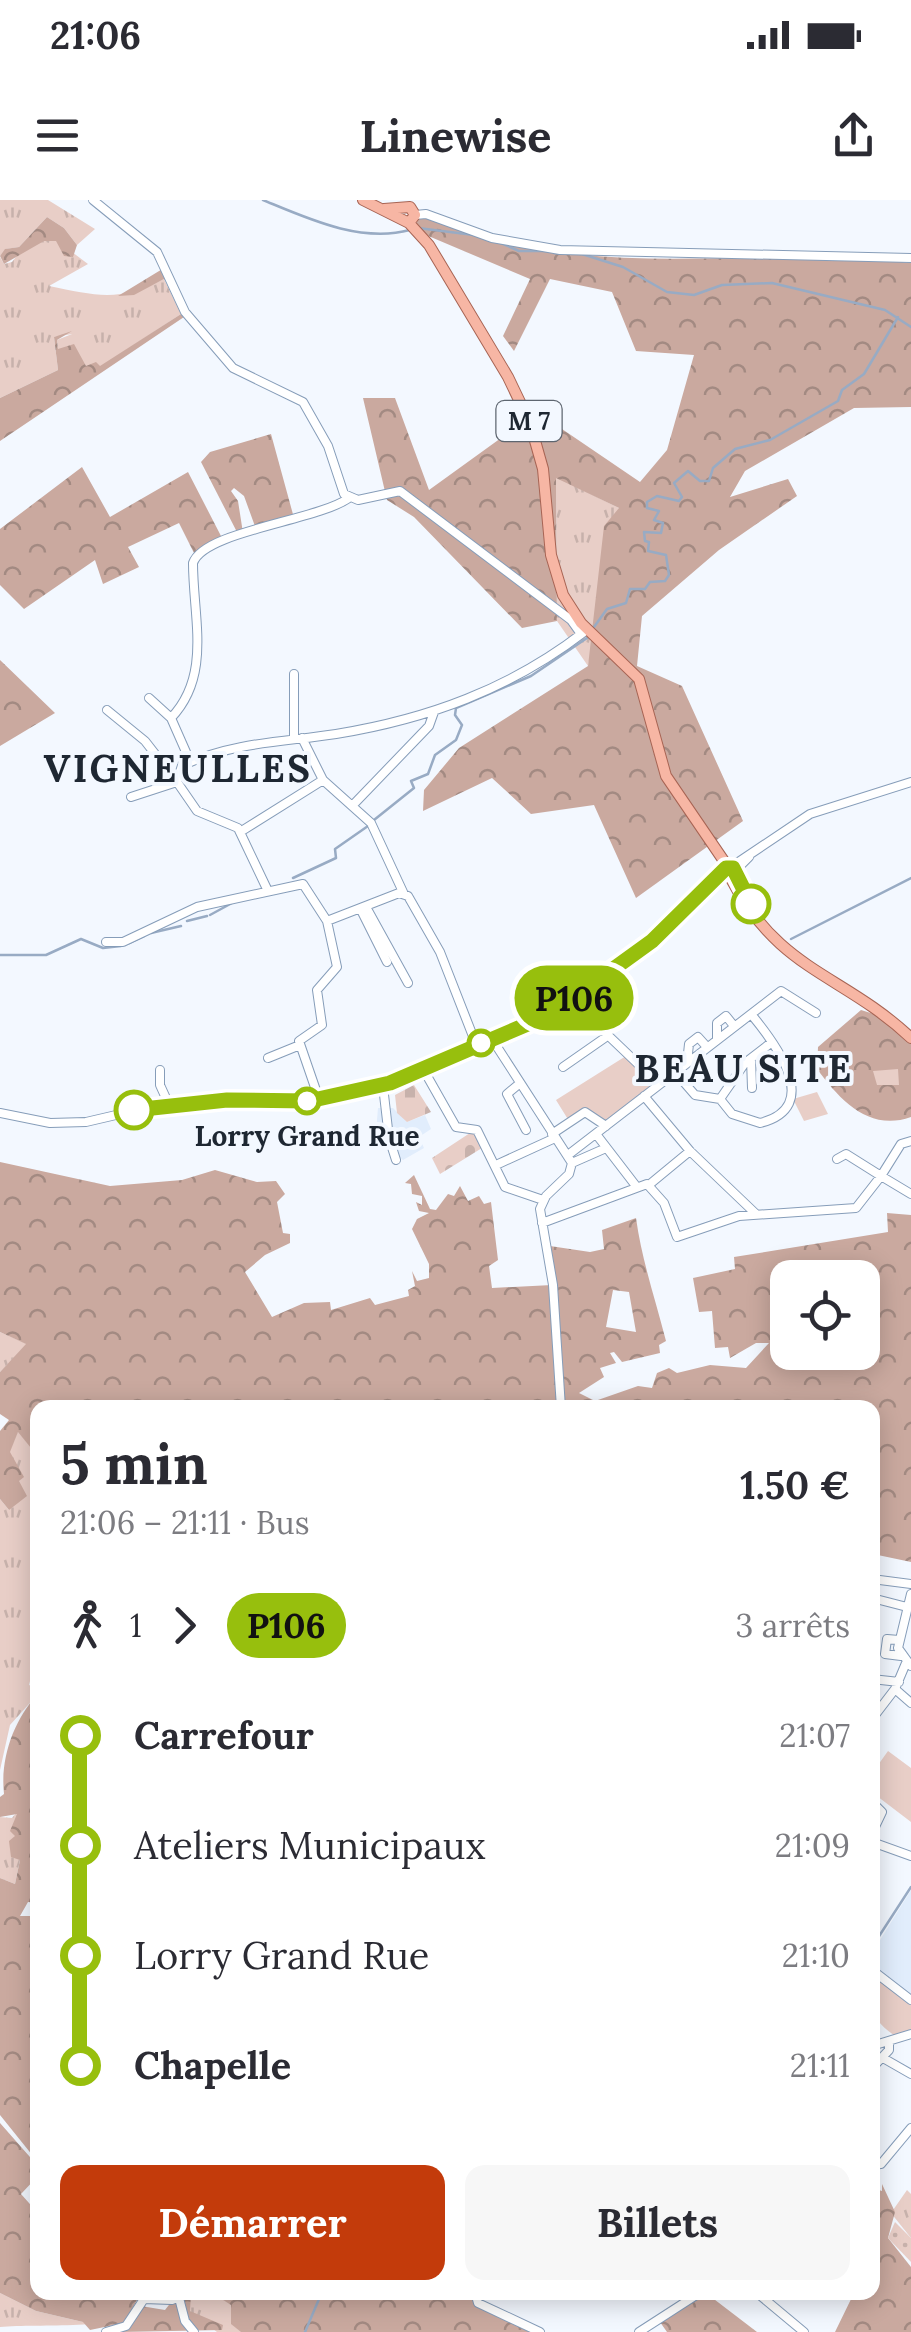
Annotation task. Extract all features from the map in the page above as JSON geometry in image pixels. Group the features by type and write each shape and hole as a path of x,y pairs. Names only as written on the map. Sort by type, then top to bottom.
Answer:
{"main road":[{"path":"362,200 408,216"},
{"name":"M 7","path":"408,216 441,261 530,423 543,469 554,570 563,595 588,632 620,658 644,688 662,766 671,786 769,934 802,965 869,1005 911,1038"}],"street":[{"path":"92,200 157,252 185,312 234,368 303,402 349,498"},
{"path":"408,216 426,214 492,238 560,250 911,258"},
{"path":"171,718 192,692 200,649 195,556 214,543 330,510 349,498 400,491 588,632 523,676 434,712 236,746 186,764"},
{"path":"294,674 298,738 322,780 371,824 402,892 429,928 476,1044"},
{"path":"131,797 178,782 186,764 180,734 171,718 149,698"},
{"path":"107,710 145,741 197,811 240,832 267,890"},
{"path":"352,806 430,726 434,712"},
{"path":"240,832 322,780"},
{"path":"0,1114 50,1123 86,1122 170,1107 320,1099 384,1085 422,1066 536,1022 571,1000 652,941 706,888 810,814 909,782"},
{"path":"106,942 123,942 197,907 303,884 327,921 336,972 317,990 322,1025 301,1038 300,1045 320,1099"},
{"path":"327,921 402,892"},
{"path":"363,908 387,962"},
{"path":"363,908 408,983"},
{"path":"570,1159 606,1126 782,991 816,1013"},
{"path":"571,1000 660,1084"},
{"path":"675,1072 695,1095 720,1098 732,1114 753,1122 774,1119 784,1110 792,1083 772,1042 751,1014"},
{"path":"563,1067 606,1037"},
{"path":"492,1039 570,1159 569,1174 542,1200 558,1339 561,1400"},
{"path":"720,1098 751,1059 772,1042"},
{"path":"268,1058 300,1045"},
{"path":"751,1059 752,1088"},
{"path":"422,1066 456,1127 477,1130 505,1187 542,1200"},
{"path":"160,1070 160,1085 170,1107"},
{"path":"519,1084 506,1094 526,1130"},
{"path":"384,1085 396,1160"},
{"path":"644,1096 690,1151 756,1214"},
{"path":"496,1165 553,1136 586,1112 606,1126"},
{"path":"596,1134 636,1186"},
{"path":"650,1184 664,1202 675,1236 743,1216 856,1208 901,1144 911,1141"},
{"path":"570,1159 606,1148"},
{"path":"542,1223 650,1184 690,1151"},
{"path":"836,1158 846,1154 911,1194"},
{"path":"739,1196 743,1216"},
{"path":"880,1579 911,1584"},
{"path":"880,1708 897,1686 906,1661 886,1654 887,1639 899,1640 911,1594"},
{"path":"880,1600 908,1607"},
{"path":"880,1681 897,1686 911,1704"},
{"path":"880,1845 911,1856"},
{"path":"880,1976 911,2000"},
{"path":"880,2044 911,2034"},
{"path":"880,2061 889,2042"},
{"path":"883,2058 911,2074"},
{"path":"880,2164 911,2128"},
{"path":"106,2332 126,2326 142,2300"},
{"path":"180,2300 185,2321 194,2332"},
{"path":"477,2300 492,2312 540,2332"},
{"path":"639,2332 689,2300"},
{"path":"766,2300 804,2332"}],"shaded area":[{"path":"378,1108 393,1108 407,1122 425,1115 431,1129 419,1137 424,1148 403,1160 397,1155 391,1135 376,1132"},
{"path":"911,1890 911,1998 880,1973 880,1940"}],"green space":[{"path":"0,200 48,200 95,229 77,245 64,228 47,217 19,247 6,249 0,256"},
{"path":"47,217 64,228 77,245 73,257 64,256 56,241 44,241 4,264 0,256 5,249 19,247"},
{"path":"420,217 452,222 546,250 591,256 820,257 911,263 911,407 854,408 745,471 730,497 788,479 797,496 719,550 642,616 637,666 682,686 743,821 636,898 594,805 531,814 492,778 423,811 424,790 459,748 588,666 604,526 619,508 556,478 557,621 522,628 414,517 387,500 363,398 395,398 429,490 537,412 640,482 667,450 694,355 636,351 612,292 550,279 514,351 503,336 530,279 426,235 415,225"},
{"path":"44,240 56,240 88,264 49,286 108,295 134,291 164,279 181,314 100,367 86,367 58,349 57,340 72,334 54,337 58,370 0,398 0,257 4,264 12,262 19,253"},
{"path":"164,268 173,290 164,279 134,295 118,296"},
{"path":"175,295 184,317 0,441 0,398 58,370 54,337 72,331 57,340 58,349 74,344 86,366 96,362 100,366 181,314"},
{"path":"271,434 294,518 256,529 244,496 234,488 231,491 238,501 243,533 238,534 201,462 210,452"},
{"path":"82,467 110,517 188,472 221,536 228,535 194,553 179,523 128,547 139,567 103,584 95,560 24,609 0,585 0,529"},
{"path":"556,477 619,508 588,666 557,621"},
{"path":"0,660 55,713 0,746"},
{"path":"861,1010 877,1015 911,1043 911,1117 896,1121 869,1117 835,1092 817,1069 818,1047"},
{"path":"626,1056 656,1083 607,1122 586,1108 569,1121 556,1100"},
{"path":"898,1069 899,1085 877,1085 873,1071"},
{"path":"414,1085 431,1112 407,1122 397,1113 395,1095"},
{"path":"817,1092 828,1114 804,1121 793,1099"},
{"path":"473,1131 482,1148 440,1174 432,1158"},
{"path":"0,1162 110,1186 182,1180 215,1170 257,1182 276,1181 285,1194 277,1202 283,1233 290,1234 290,1243 265,1255 245,1272 272,1317 304,1303 330,1302 331,1310 370,1298 375,1305 409,1296 408,1290 415,1286 412,1271 417,1281 429,1278 429,1264 412,1229 417,1219 429,1213 419,1211 416,1202 422,1205 422,1196 412,1194 411,1184 405,1183 414,1175 430,1209 436,1210 460,1186 468,1201 479,1196 484,1204 491,1202 498,1260 489,1266 492,1288 552,1285 550,1246 590,1252 604,1249 602,1230 636,1218 666,1341 659,1345 660,1353 622,1362 614,1352 610,1353 616,1363 600,1368 604,1377 579,1393 593,1400 30,1400 30,1447 18,1432 10,1452 24,1477 19,1481 27,1496 9,1510 0,1499 0,1431 9,1420 0,1414 0,1372 26,1344 0,1332","holes":["613,1290 629,1292 636,1332 606,1327"]},
{"path":"887,1213 911,1215 911,1562 880,1555 880,1400 598,1400 638,1386 652,1388 657,1373 669,1368 677,1373 710,1365 746,1368 769,1343 756,1343 730,1358 728,1347 715,1348 712,1311 699,1312 693,1278 735,1269 734,1257 888,1232"},
{"path":"0,1332 27,1344 0,1372"},
{"path":"18,1431 30,1446 30,1703 10,1725 0,1770 0,1499 9,1510 19,1480 9,1453"},
{"path":"30,1705 30,1902 20,1916 30,1916 30,2152 0,2115 0,1878 15,1884 20,1860 11,1857 9,1841 15,1836 10,1831 17,1814 0,1817 0,1797 4,1794 10,1740"},
{"path":"888,1751 911,1768 911,1822 880,1798 880,1762"},
{"path":"17,1812 20,1860 15,1884 0,1878 0,1817 12,1818"},
{"path":"880,1980 911,2004 911,2029 895,2036 880,2023"},
{"path":"0,2123 30,2157 30,2184 21,2194 30,2204 30,2300 137,2300 124,2323 90,2330 83,2322 36,2311 0,2293"},
{"path":"882,2184 895,2212 888,2238 911,2267 911,2332 835,2332 851,2300 880,2300"},
{"path":"907,2190 911,2194 911,2238 891,2213"},
{"path":"895,2222 911,2238 911,2262 888,2238"},
{"path":"0,2293 36,2311 83,2322 132,2313 99,2323 0,2327"},
{"path":"138,2300 155,2300 134,2312"},
{"path":"169,2300 191,2300 190,2311 223,2325 222,2330 119,2332 133,2323 141,2306 165,2310 172,2301"},
{"path":"189,2300 224,2300 232,2305 241,2332 217,2332 190,2311"},
{"path":"223,2300 475,2300 540,2332 241,2332 231,2324 231,2305"},
{"path":"695,2300 715,2300 757,2332 667,2332 660,2322"}],"waterway":[{"path":"263,200 354,231 410,230"},
{"path":"418,228 474,235"},
{"path":"501,243 519,251 546,251"},
{"path":"554,253 582,254 623,267 667,292 694,295 722,285 772,283 885,310 911,327"},
{"path":"594,627 607,609 626,603 630,589 645,589 650,582 665,581 669,575 666,555 648,551 644,532 661,533 663,523 654,520 659,511 647,508 647,502 657,496 679,501 682,497 674,483 688,471 700,481 709,481 713,468 735,449 770,440 838,401 842,390 864,374 898,317"},
{"path":"374,820 414,788 411,781 428,774 435,755 456,740 462,725 455,715 456,708 531,676 587,638"},
{"path":"293,878 336,858 335,849 368,826"},
{"path":"791,939 911,878"},
{"path":"210,915 232,903"},
{"path":"187,921 207,916"},
{"path":"151,933 181,926"},
{"path":"129,943 144,936"},
{"path":"0,955 46,955 81,939 103,948 121,946"},
{"path":"880,1935 911,1887"},
{"path":"305,2332 319,2300"}],"bus line":[{"name":"P106","path":"134,1110 227,1100 306,1101 383,1086 430,1062 551,1014 652,941 726,868 733,868 751,904"}],"place":[{"name":"Lorry Grand Rue","path":"307,1101"}],"district":[{"name":"VIGNEULLES","path":"178,768"},
{"name":"BEAU SITE","path":"744,1068"}]}
